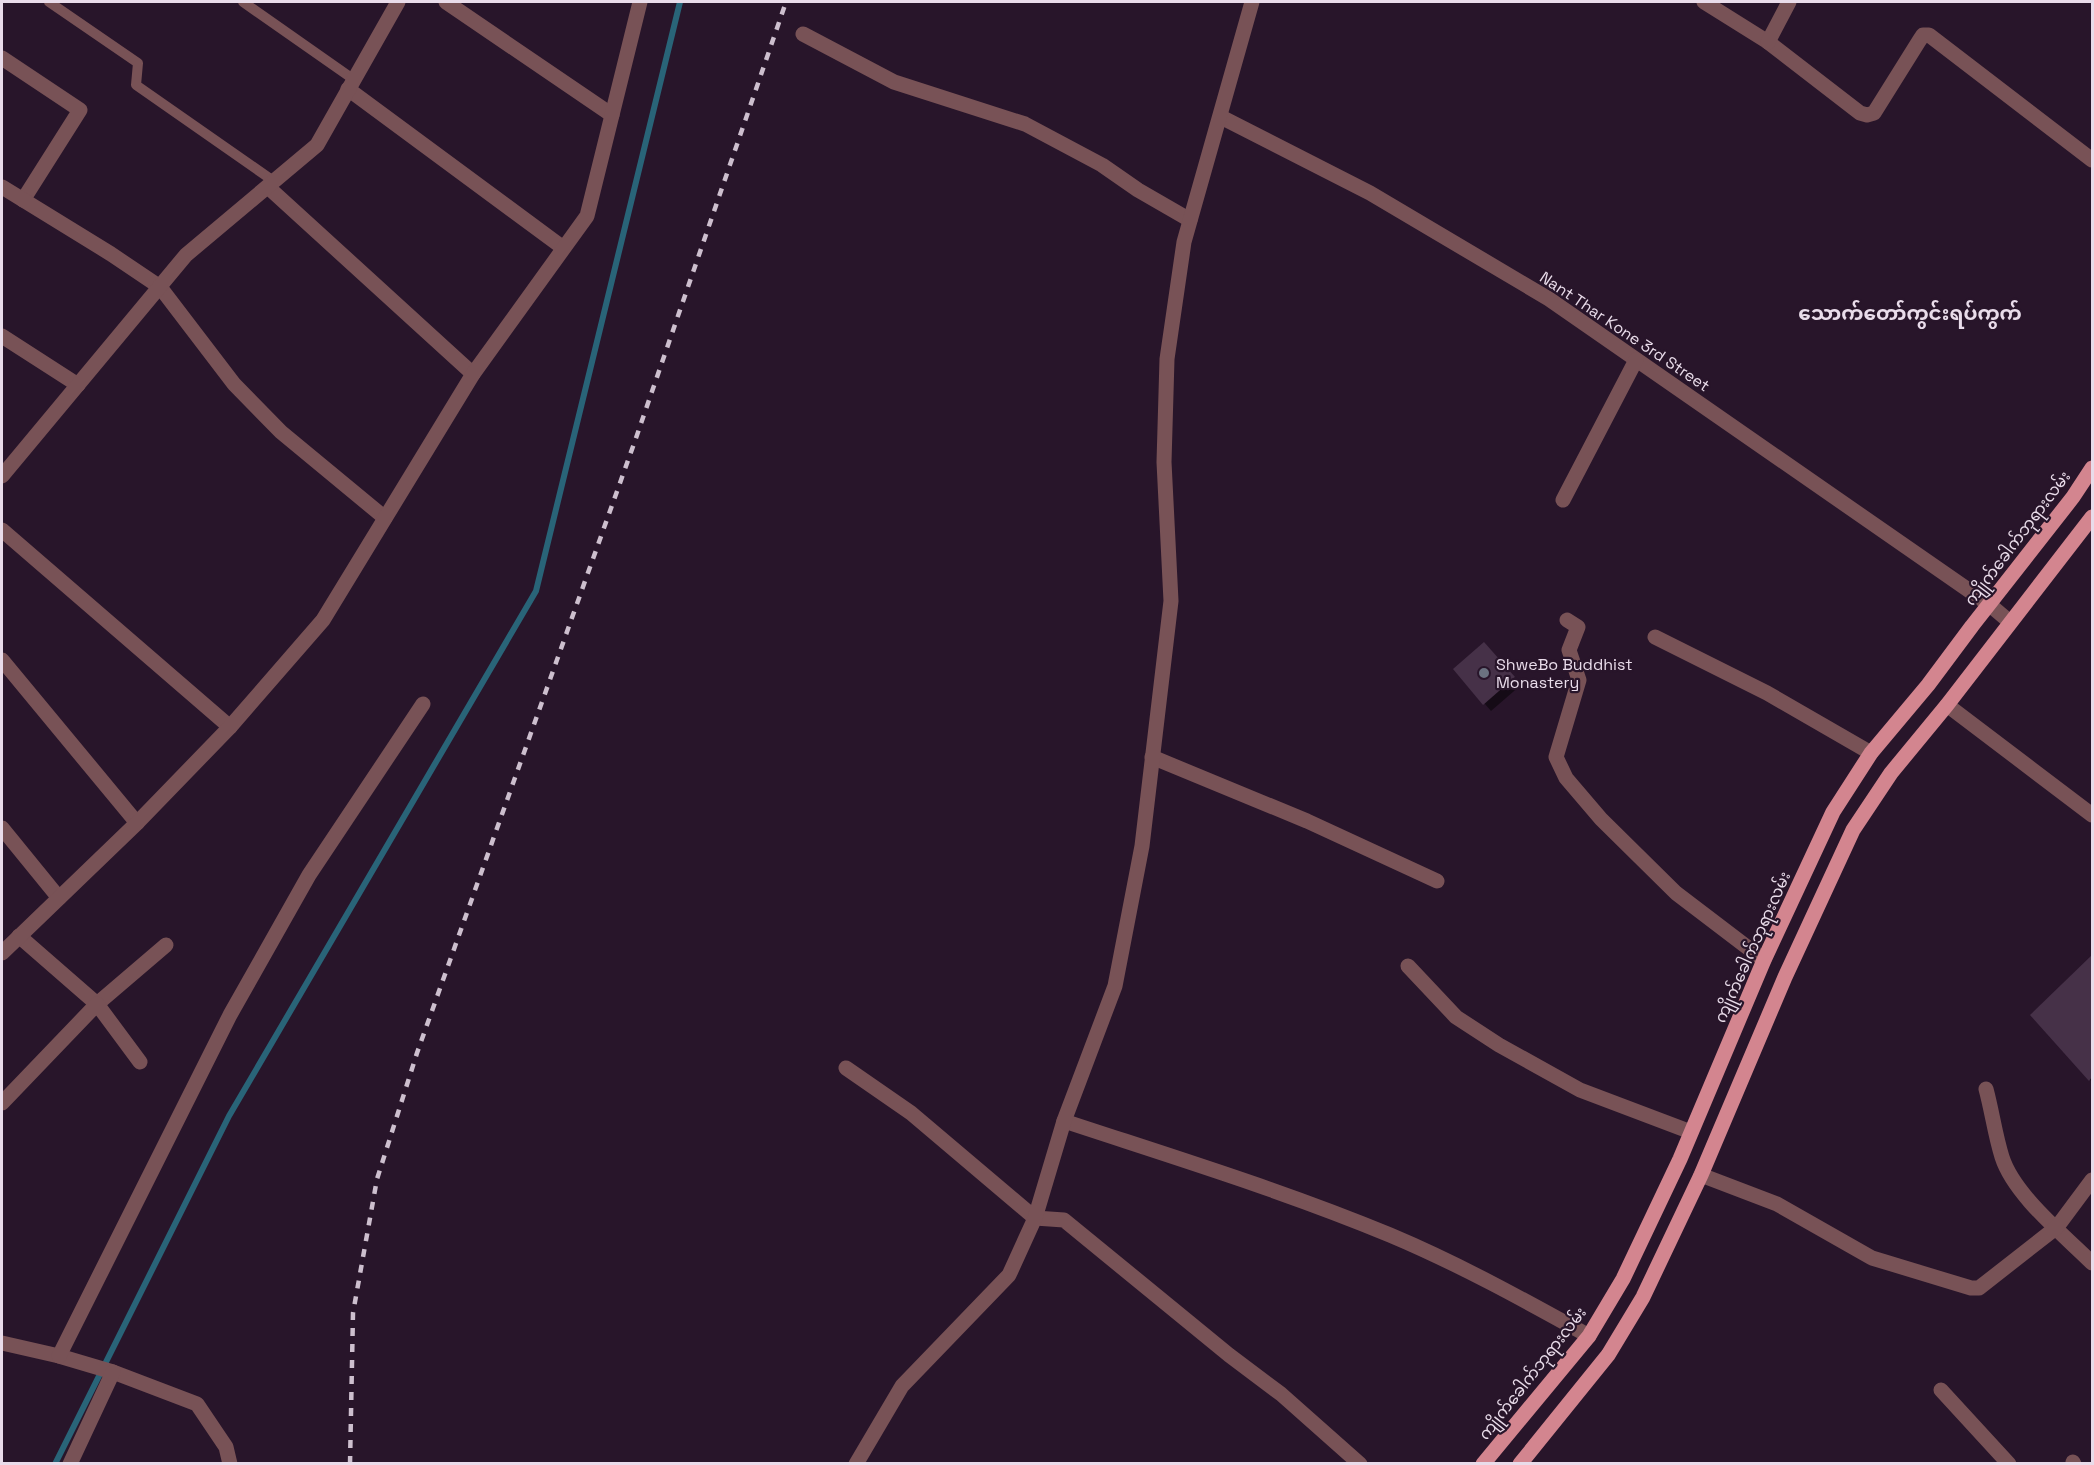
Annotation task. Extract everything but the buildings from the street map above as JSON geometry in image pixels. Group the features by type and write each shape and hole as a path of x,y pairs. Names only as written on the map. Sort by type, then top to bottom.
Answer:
{"main road":[{"name":"ကျိုက်ခေါက်ဘုရားလမ်း","path":"1483,1464 1589,1335 1623,1279 1691,1132 1764,960 1833,812 1871,753 1928,685 2073,497 2092,468"},
{"path":"1520,1464 1608,1355 1643,1297 1701,1175 1785,977 1853,830 1891,773 1947,705 2092,517"}],"street":[{"path":"2,476 186,255 317,145 398,2"},
{"path":"446,2 612,115"},
{"path":"2,952 137,822 230,727 323,620 473,374 562,247 587,216 640,2"},
{"path":"856,1464 902,1386 1009,1275 1035,1218 1064,1120 1115,986 1142,846 1171,601 1164,462 1167,359 1184,242 1252,2"},
{"path":"1704,2 1768,42 1860,113 1867,115 1874,113 1918,41 1923,35 1929,35 2092,160"},
{"path":"1768,42 1789,2"},
{"path":"803,34 894,82 1025,124 1102,165 1138,190 1190,220"},
{"path":"2,58 80,110 23,200"},
{"path":"351,84 562,247"},
{"name":"Nant Thar Kone 3rd Street","path":"1221,117 1370,193 1549,299 1990,605 2010,622"},
{"path":"272,185 473,374"},
{"path":"2,187 160,287 234,384 281,432 385,518"},
{"path":"2,336 78,385"},
{"path":"1563,500 1636,360"},
{"path":"2,530 230,727"},
{"path":"1567,620 1578,627 1569,650 1579,680 1556,757 1566,778 1601,819 1676,893 1764,960"},
{"path":"1655,637 1767,693 1871,753"},
{"path":"2,660 137,822"},
{"path":"59,1356 230,1015 309,874 423,704"},
{"path":"1947,705 2092,815"},
{"path":"1152,757 1307,821 1437,881"},
{"path":"2,828 59,898"},
{"path":"19,936 97,1004 140,1062"},
{"path":"2,1103 97,1004 166,945"},
{"path":"1408,966 1456,1017 1499,1045 1580,1090 1691,1132"},
{"path":"846,1068 911,1113 1035,1218 1064,1220 1229,1355 1281,1394 1360,1464"},
{"path":"1986,1089 2002,1158 2013,1180 2035,1208 2092,1263"},
{"path":"1064,1120 1283,1195 1390,1235 1485,1279 1589,1335"},
{"path":"1701,1175 1777,1204 1872,1258 1971,1288 1979,1288 1986,1284 2056,1227 2092,1180"},
{"path":"2,1343 59,1356 113,1372 196,1404 226,1447 230,1464"},
{"path":"70,1464 113,1372"},
{"path":"1941,1390 2009,1464"}],"lane":[{"path":"49,2 138,63 136,85 272,185"},
{"path":"243,2 351,84"}],"waterway":[{"path":"55,1464 229,1116 536,591 680,2"}],"railway":[{"path":"350,1464 353,1313 377,1179 417,1053 636,438 786,2"}],"place":[{"name":"ShweBo Buddhist Monastery","path":"1484,673"}],"district":[{"name":"သောက်တော်ကွင်းရပ်ကွက်","path":"1910,313"}]}
